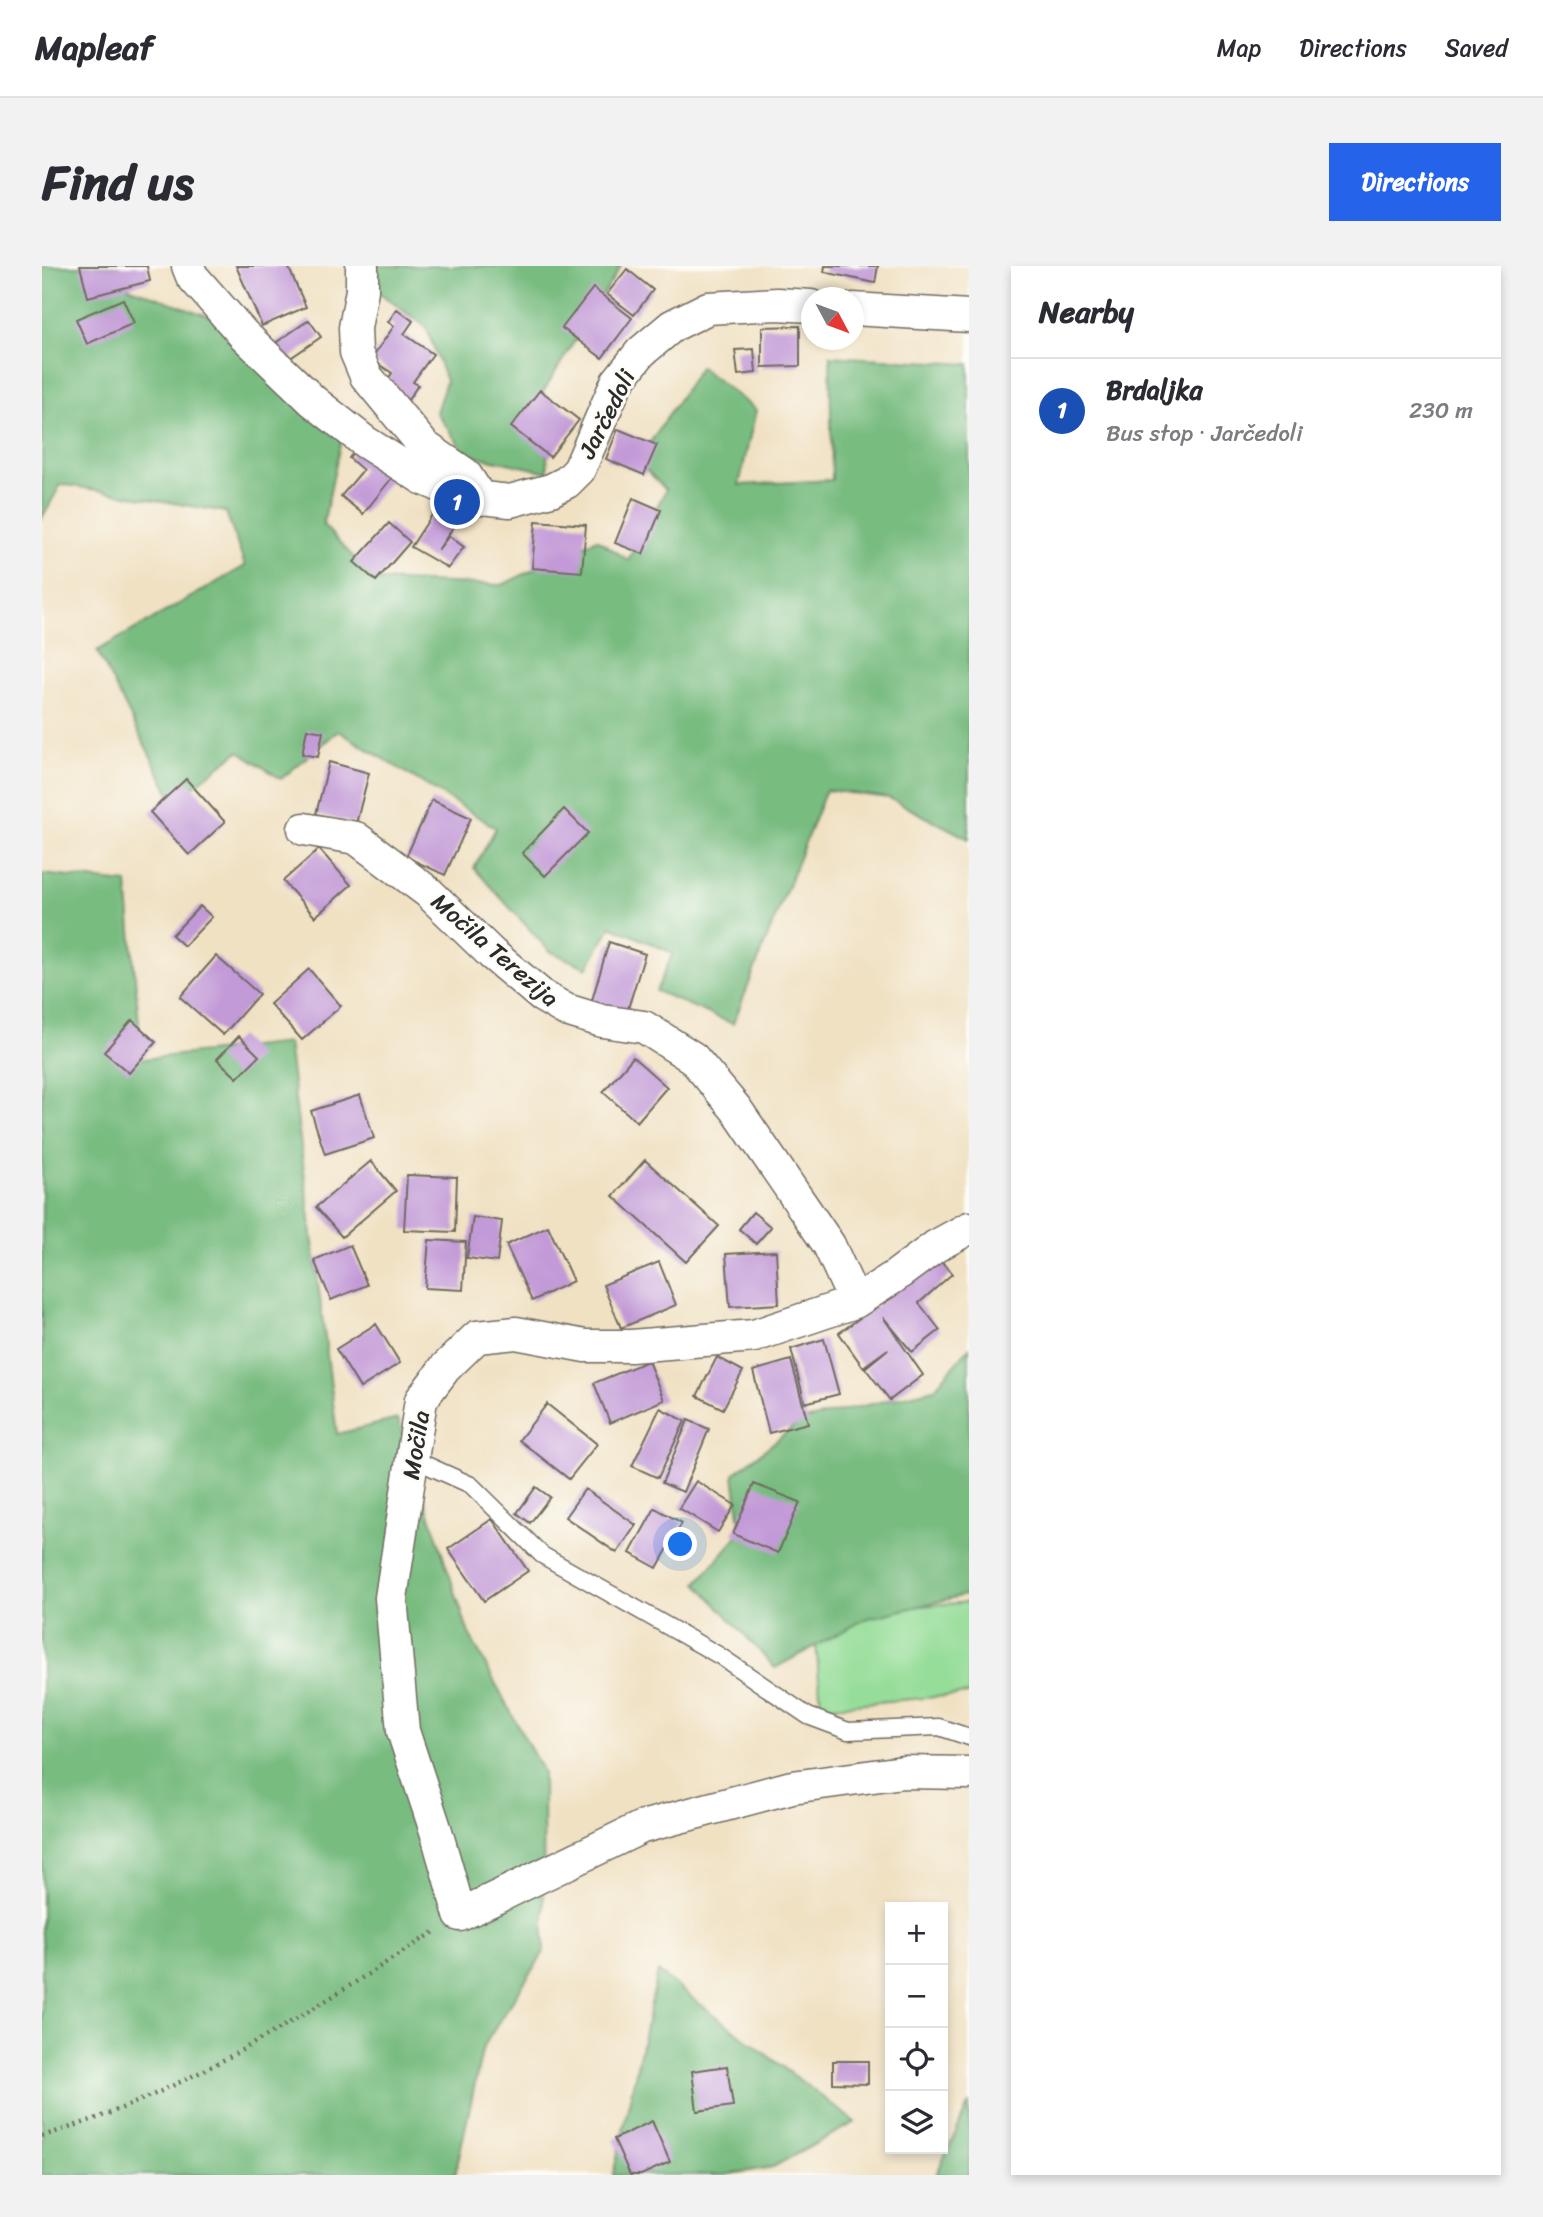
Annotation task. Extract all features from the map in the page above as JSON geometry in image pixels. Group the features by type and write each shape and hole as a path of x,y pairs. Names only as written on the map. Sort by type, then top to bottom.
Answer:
{"street":[{"name":"Jarčedoli","path":"188,266 192,276 243,334 313,401 365,442 422,478 464,496 510,501 551,490 568,482 579,470 617,382 641,352 672,326 708,308 766,304 801,306"},
{"path":"362,266 362,289 355,328 356,352 366,376 424,446 465,474 481,499"},
{"path":"864,310 969,316"},
{"name":"Močila Terezija","path":"304,829 356,838 428,892 492,954 542,996 566,1010 644,1027 693,1058 736,1109 829,1245 855,1302"},
{"name":"Močila","path":"460,1915 403,1731 391,1598 421,1400 445,1368 477,1337 516,1333 585,1346 631,1346 754,1336 855,1302 936,1246 969,1228"},
{"path":"460,1915 642,1826 792,1787 904,1772 969,1773"}],"lane":[{"path":"413,1459 471,1485 542,1555 720,1656 808,1716 848,1731 939,1727 969,1737"}],"path":[{"path":"42,2136 81,2125 225,2061 460,1915"}],"green space":[{"path":"42,266 119,266 128,287 211,317 342,436 323,525 375,580 502,585 597,539 628,560 666,490 638,461 700,367 756,410 739,485 832,480 830,356 969,364 969,839 889,798 826,790 733,1024 656,991 673,953 611,926 587,968 549,951 474,868 496,828 338,731 281,779 239,751 174,802 97,651 245,566 226,512 61,484 42,518"},
{"path":"351,266 621,266 543,392 548,472 466,454 436,412 446,381 426,327 351,272"},
{"path":"42,874 127,883 142,1059 288,1043 337,1434 398,1419 469,1634 543,1772 544,1952 483,2047 455,2175 42,2175"},
{"path":"969,1348 969,1596 865,1619 775,1668 697,1583 741,1532 734,1474 801,1421 934,1389"},
{"path":"969,1602 969,1694 821,1707 814,1615"},
{"path":"658,1972 855,2122 773,2167 725,2175 613,2175"},
{"path":"969,2105 969,2175 936,2175 948,2154"}],"building":[{"path":"80,266 147,266 150,281 88,297"},
{"path":"236,266 288,266 306,307 262,326"},
{"path":"825,266 878,266 875,283 824,272"},
{"path":"627,269 653,290 634,315 607,294"},
{"path":"593,288 632,318 602,358 562,328"},
{"path":"123,299 134,323 87,344 76,319"},
{"path":"397,309 413,321 404,334 433,354 413,382 418,385 408,400 385,384 392,373 371,359 394,326 388,322"},
{"path":"309,320 321,337 286,361 274,344"},
{"path":"800,326 800,366 762,367 762,327"},
{"path":"754,349 756,373 738,375 735,350"},
{"path":"540,390 579,420 550,457 511,427"},
{"path":"618,429 657,445 644,475 606,459"},
{"path":"359,445 395,474 363,514 341,496 363,470 349,458"},
{"path":"633,498 661,510 643,554 615,543"},
{"path":"439,504 460,517 438,550 449,536 464,547 448,568 411,547"},
{"path":"536,521 586,525 582,572 532,568"},
{"path":"389,523 410,542 376,581 354,562"},
{"path":"307,729 323,732 318,757 302,754"},
{"path":"329,762 369,773 356,824 316,814"},
{"path":"186,779 225,822 189,855 150,812"},
{"path":"432,800 471,818 445,875 406,857"},
{"path":"564,809 588,833 545,876 522,853"},
{"path":"319,849 351,885 315,917 283,881"},
{"path":"200,906 212,917 184,946 172,935"},
{"path":"609,942 645,954 625,1018 590,1007"},
{"path":"216,956 259,994 223,1035 180,997"},
{"path":"309,969 341,1006 302,1040 270,1004"},
{"path":"132,1020 156,1042 129,1073 104,1052"},
{"path":"239,1036 259,1056 237,1078 217,1059"},
{"path":"633,1057 667,1087 637,1122 603,1092"},
{"path":"360,1095 374,1138 325,1154 311,1111"},
{"path":"645,1160 719,1226 686,1262 613,1196"},
{"path":"371,1161 396,1191 342,1237 316,1207"},
{"path":"407,1175 457,1177 455,1232 404,1230"},
{"path":"753,1212 771,1227 756,1244 739,1229"},
{"path":"473,1217 502,1221 497,1262 467,1258"},
{"path":"548,1226 573,1281 532,1301 506,1245"},
{"path":"429,1240 466,1242 463,1290 425,1288"},
{"path":"350,1245 367,1285 331,1300 314,1260"},
{"path":"776,1251 779,1304 730,1307 726,1254"},
{"path":"936,1255 952,1274 919,1303 940,1330 912,1352 883,1317 923,1375 890,1400 865,1368 888,1349 863,1367 839,1333 875,1307"},
{"path":"659,1262 676,1305 621,1328 603,1285"},
{"path":"376,1324 400,1363 360,1388 336,1349"},
{"path":"824,1339 839,1394 805,1403 791,1349"},
{"path":"717,1357 743,1371 723,1409 697,1396"},
{"path":"791,1360 808,1423 769,1433 753,1371"},
{"path":"648,1361 664,1400 610,1423 594,1383"},
{"path":"547,1404 597,1444 569,1479 519,1440"},
{"path":"660,1408 685,1421 658,1478 632,1466"},
{"path":"688,1420 709,1429 683,1492 662,1483"},
{"path":"696,1481 735,1505 718,1532 679,1508"},
{"path":"754,1484 800,1502 778,1553 733,1534"},
{"path":"536,1487 550,1497 530,1523 517,1513"},
{"path":"585,1489 636,1525 617,1553 565,1517"},
{"path":"655,1508 682,1523 657,1568 630,1553"},
{"path":"492,1519 528,1571 484,1601 448,1549"},
{"path":"833,2061 868,2061 868,2084 833,2083"},
{"path":"727,2066 733,2106 697,2111 692,2071"},
{"path":"652,2121 670,2162 641,2175 630,2175 614,2139"}],"place":[{"name":"Brdaljka","path":"457,502"}]}
